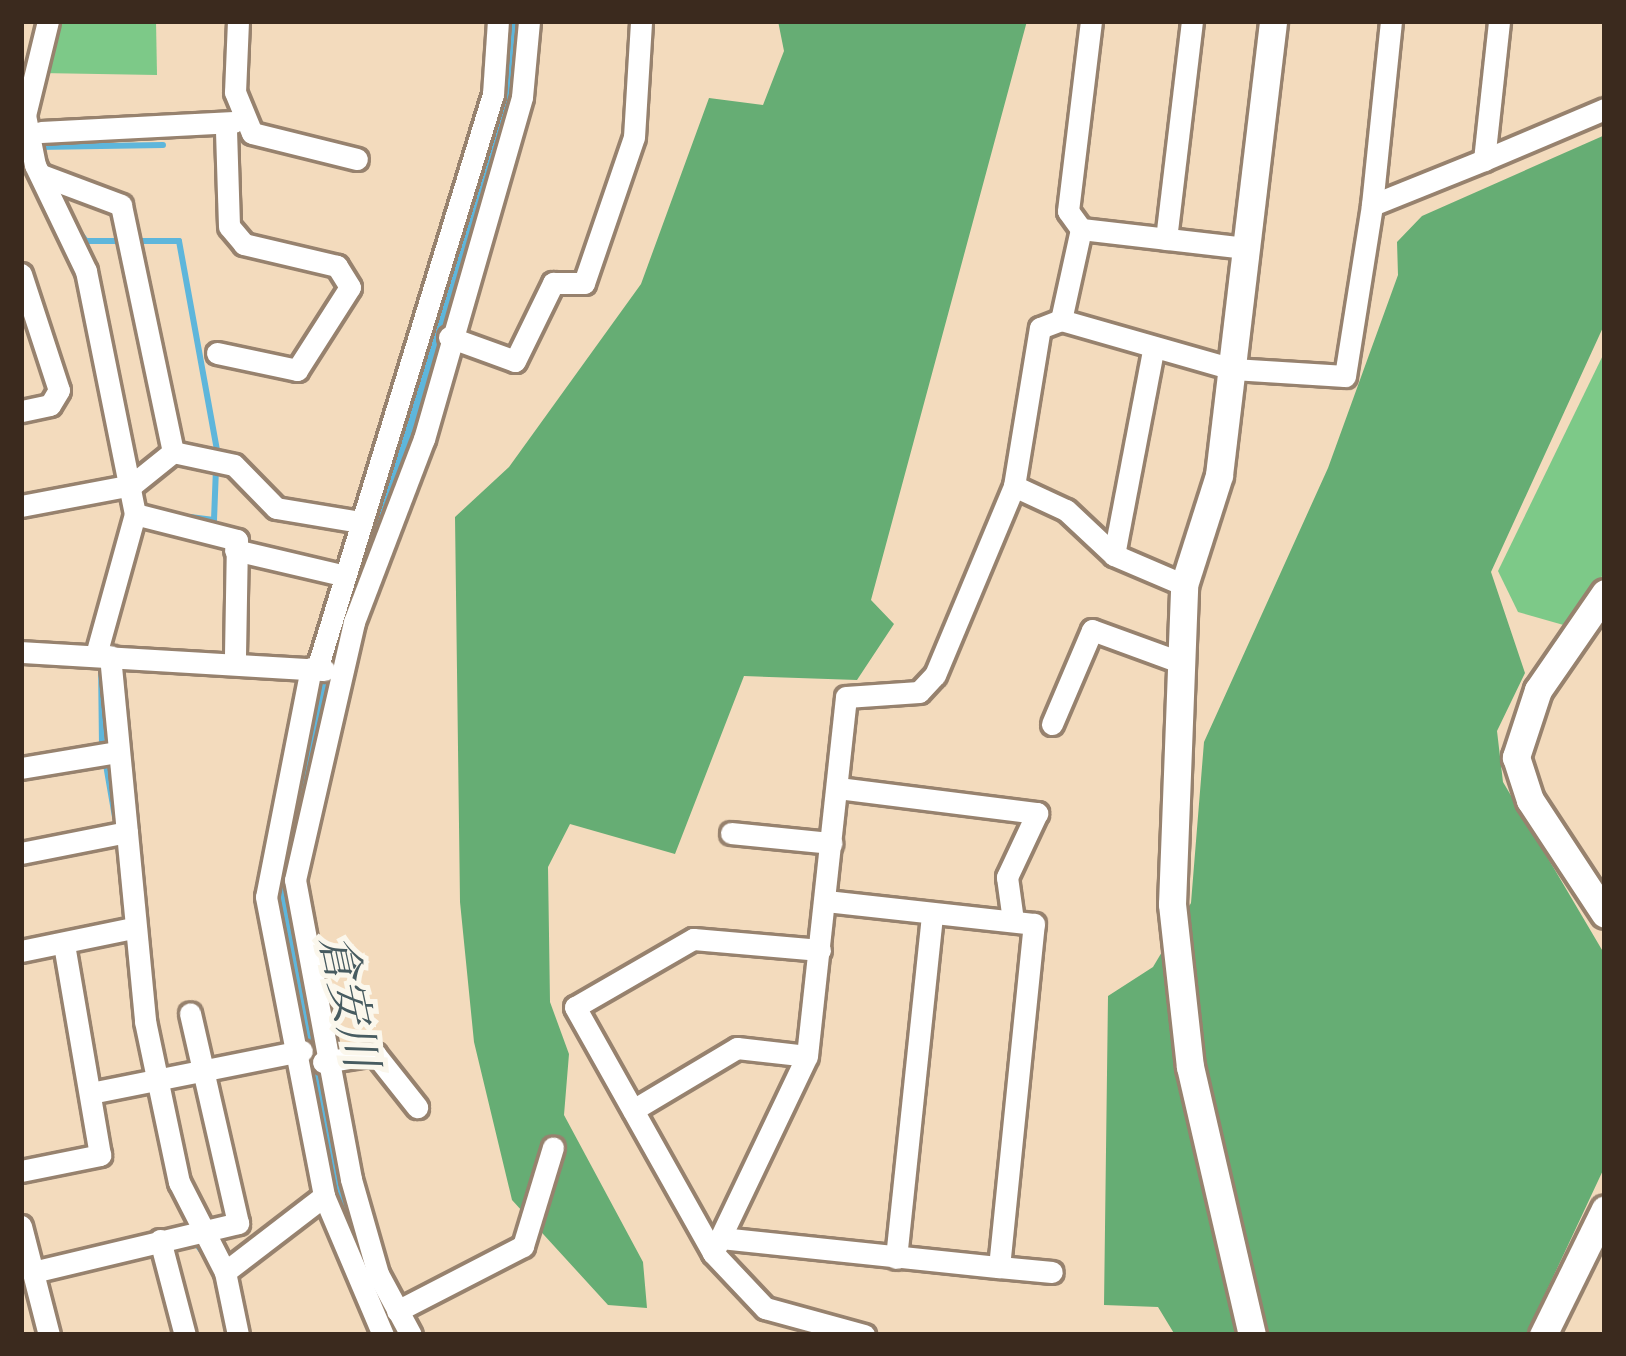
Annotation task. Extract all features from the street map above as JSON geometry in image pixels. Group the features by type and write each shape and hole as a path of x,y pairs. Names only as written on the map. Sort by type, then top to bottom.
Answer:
{"street":[{"path":"48,21 25,98 39,173 86,271 135,514 106,659 106,754 127,832 133,928 154,1080 197,1232 224,1276 238,1335"},
{"path":"217,353 297,370 350,286 337,266 244,244 229,226 238,21"},
{"path":"383,1335 324,1196 295,880 343,672 346,611 342,575 493,94 498,21"},
{"path":"411,1335 397,1311 308,1053 266,897 314,669 346,611 424,439 448,337 522,97 529,21"},
{"path":"448,337 515,361 553,283 584,284 634,137 641,21"},
{"path":"1091,21 1068,211 1081,229 1246,248"},
{"path":"1166,238 1192,21"},
{"path":"1252,1335 1177,990 1177,661 1184,585 1220,475 1273,21"},
{"path":"717,1246 807,1056 846,697 919,692 935,675 1014,486 1040,328 1061,320 1234,369 1345,376 1372,205 1391,21"},
{"path":"1484,160 1498,21"},
{"path":"1372,205 1605,109"},
{"path":"41,132 152,133 172,118 236,122 252,133 357,159"},
{"path":"39,173 104,190 128,237 173,452"},
{"path":"1061,320 1081,229"},
{"path":"21,274 59,390 50,404 21,411"},
{"path":"1114,555 1154,350"},
{"path":"173,452 217,463 276,508 361,522"},
{"path":"21,506 127,486 173,452"},
{"path":"1014,486 1066,511 1114,555 1184,585"},
{"path":"135,514 229,530 236,550 235,660"},
{"path":"236,550 342,575"},
{"path":"1605,593 1538,690 1516,757 1530,800 1605,914"},
{"path":"1052,724 1092,630 1177,661"},
{"path":"21,652 106,659 235,660 343,672"},
{"path":"21,768 106,754"},
{"path":"838,788 1037,813 1007,877 1013,920"},
{"path":"21,853 127,832"},
{"path":"731,833 832,843"},
{"path":"825,901 1034,923 999,1267"},
{"path":"896,1258 932,914"},
{"path":"21,951 133,928"},
{"path":"820,950 693,940 575,1007 717,1246 765,1308 864,1335"},
{"path":"21,1171 100,1155 64,944"},
{"path":"33,1272 238,1222 190,1012"},
{"path":"633,1110 736,1048 807,1056"},
{"path":"91,1094 308,1053 375,1054 417,1107"},
{"path":"397,1311 523,1246 554,1147"},
{"path":"224,1276 324,1196"},
{"path":"1543,1335 1605,1209"},
{"path":"21,1226 49,1335"},
{"path":"160,1240 185,1335"},
{"path":"717,1246 1052,1272"}],"green space":[{"path":"59,21 156,21 157,75 40,73"},
{"path":"778,21 1027,21 871,600 894,624 857,680 744,676 675,854 570,824 548,867 550,1002 569,1054 564,1115 643,1262 647,1308 608,1305 512,1200 474,1042 460,902 455,517 509,467 641,284 709,98 763,105 784,51"},
{"path":"1605,135 1605,323 1491,572 1525,673 1497,731 1503,782 1605,955 1605,1166 1526,1335 1175,1335 1158,1307 1104,1305 1108,996 1153,967 1191,903 1204,742 1328,468 1398,275 1397,242 1422,216"},
{"path":"1605,351 1605,572 1567,626 1518,612 1498,571"}],"waterway":[{"name":"倉安川","path":"347,601 504,106 514,21"},
{"path":"38,147 163,145"},
{"path":"77,229 86,241 179,241 218,455"},
{"path":"190,517 214,520 216,468"},
{"path":"101,664 102,746"},
{"name":"倉安川","path":"326,678 280,907 340,1194 382,1302"},
{"path":"105,759 115,817"},
{"path":"198,1246 220,1275"}]}
